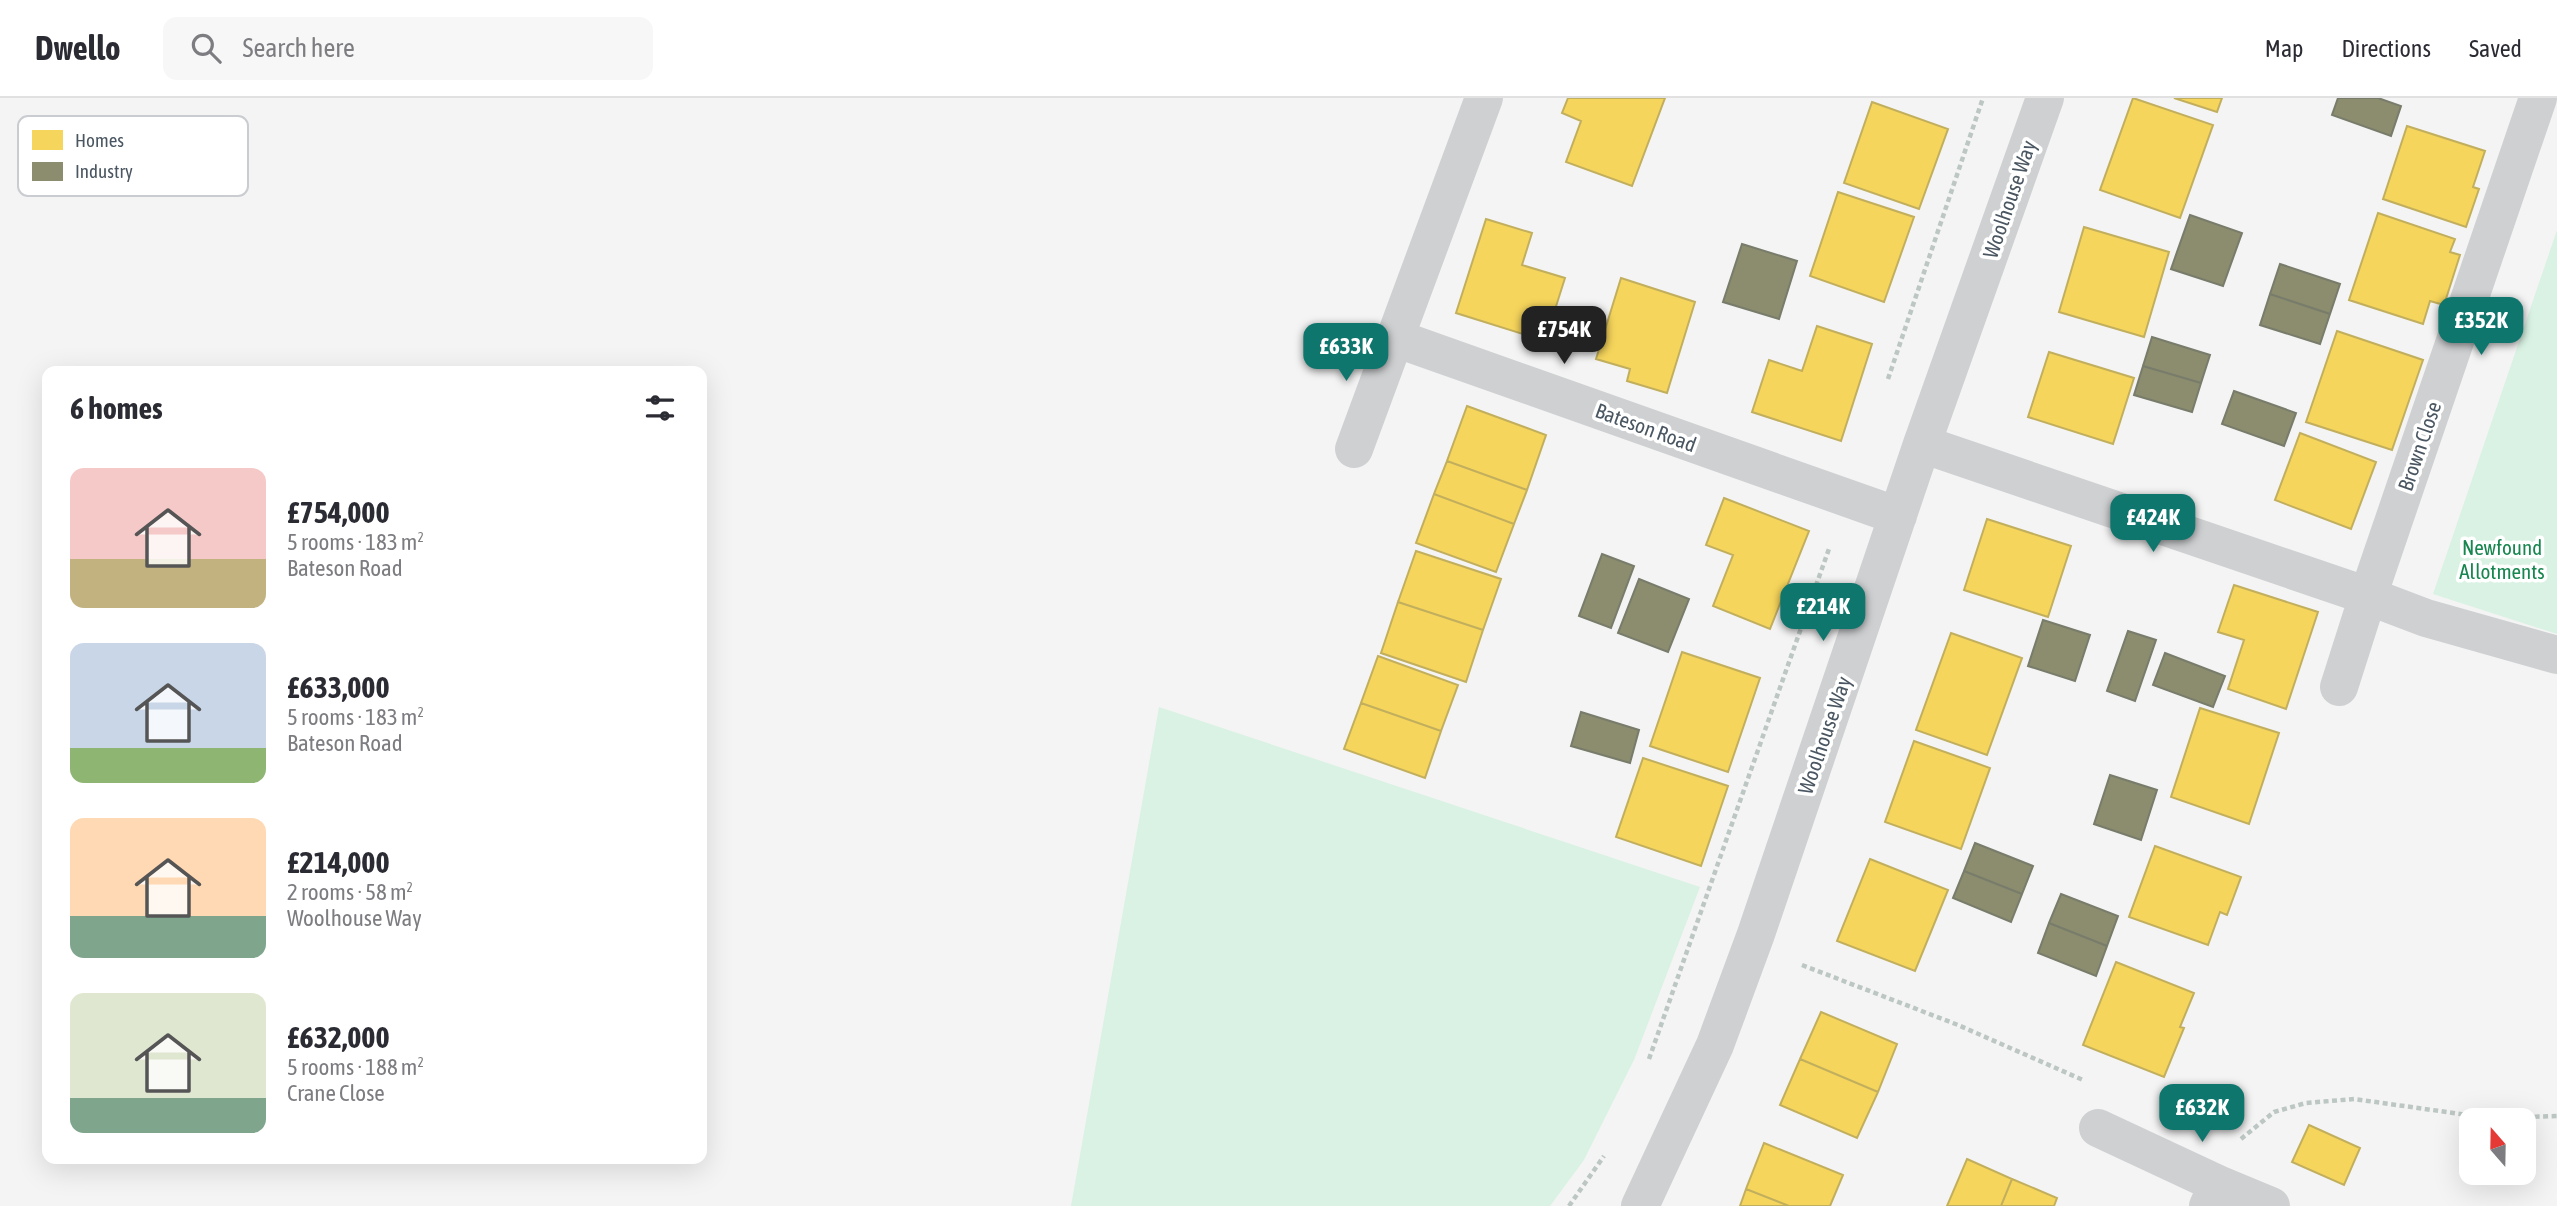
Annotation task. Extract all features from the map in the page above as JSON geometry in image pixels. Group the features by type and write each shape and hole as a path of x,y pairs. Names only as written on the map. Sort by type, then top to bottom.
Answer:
{"street":[{"path":"1354,449 1484,98"},
{"name":"Woolhouse Way","path":"1640,1206 1716,1045 1922,444 2045,98"},
{"name":"Brown Close","path":"2339,687 2538,98"},
{"name":"Bateson Road","path":"1395,338 1898,516"},
{"path":"1922,444 2426,618 2557,655"},
{"path":"2098,1128 2213,1195 2271,1206"}],"path":[{"path":"1886,382 1983,98"},
{"path":"1647,1064 1847,499"},
{"path":"1802,965 1958,1025 2096,1085"},
{"path":"2213,1195 2233,1146 2274,1112 2306,1103 2354,1099 2489,1118 2557,1116"},
{"path":"1569,1206 1605,1155"}],"green space":[{"name":"Newfound Allotments","path":"2557,230 2557,634 2433,594"},
{"path":"1159,707 1700,887 1634,1060 1584,1160 1550,1206 1071,1206"}],"building: Homes":[{"path":"1568,98 1665,98 1632,186 1566,162 1581,121 1562,113"},
{"path":"2133,98 2213,125 2180,218 2100,190"},
{"path":"2174,98 2222,98 2217,112"},
{"path":"1872,102 1948,129 1919,209 1844,183"},
{"path":"2407,126 2485,151 2473,187 2479,189 2466,227 2383,199"},
{"path":"1838,192 1914,217 1884,302 1810,276"},
{"path":"2378,213 2455,239 2450,252 2460,255 2444,305 2430,301 2423,324 2349,300"},
{"path":"1486,219 1532,233 1522,265 1565,278 1545,341 1456,313"},
{"path":"2084,227 2169,252 2144,337 2059,312"},
{"path":"1621,278 1695,302 1667,393 1627,381 1630,369 1596,359"},
{"path":"1817,326 1872,344 1841,441 1752,412 1769,360 1802,371"},
{"path":"2337,331 2423,360 2392,450 2306,422"},
{"path":"2049,352 2134,378 2113,444 2028,417"},
{"path":"1467,406 1546,435 1527,490 1447,461"},
{"path":"2300,433 2376,462 2351,529 2275,500"},
{"path":"1447,461 1527,490 1514,524 1434,494"},
{"path":"1434,494 1514,524 1496,572 1416,543"},
{"path":"1724,498 1809,531 1770,629 1713,606 1733,555 1706,545"},
{"path":"1987,519 2071,546 2048,617 1964,590"},
{"path":"1416,551 1501,579 1483,630 1398,602"},
{"path":"2234,585 2318,612 2286,709 2228,689 2244,640 2218,632"},
{"path":"1398,602 1483,630 1466,682 1381,653"},
{"path":"1951,633 2022,658 1987,755 1916,730"},
{"path":"1682,652 1760,678 1728,772 1650,746"},
{"path":"1378,656 1458,685 1441,731 1361,703"},
{"path":"1361,703 1441,731 1425,778 1344,749"},
{"path":"2200,708 2279,733 2249,824 2171,797"},
{"path":"1914,741 1990,768 1961,849 1885,822"},
{"path":"1643,758 1728,786 1701,866 1616,837"},
{"path":"2155,846 2241,877 2227,915 2220,912 2208,945 2129,917"},
{"path":"1870,859 1948,890 1915,971 1837,941"},
{"path":"2116,962 2194,993 2180,1027 2184,1028 2164,1077 2083,1045"},
{"path":"1821,1012 1897,1044 1878,1092 1800,1059"},
{"path":"1800,1059 1878,1092 1857,1138 1780,1105"},
{"path":"2309,1125 2360,1148 2344,1185 2292,1162"},
{"path":"1764,1143 1843,1175 1830,1206 1789,1206 1746,1189"},
{"path":"1967,1159 2012,1179 2001,1206 1947,1206"},
{"path":"2012,1179 2057,1198 2054,1206 2001,1206"},
{"path":"1746,1189 1789,1206 1740,1206"}],"building: Industry":[{"path":"2338,98 2378,98 2401,106 2391,136 2332,115"},
{"path":"2190,215 2242,233 2223,286 2171,269"},
{"path":"1742,244 1797,261 1779,319 1723,302"},
{"path":"2280,264 2340,284 2330,314 2270,294"},
{"path":"2270,294 2330,314 2320,344 2260,325"},
{"path":"2152,337 2210,355 2201,383 2143,366"},
{"path":"2143,366 2201,383 2192,412 2134,395"},
{"path":"2234,391 2296,413 2284,446 2222,424"},
{"path":"1602,554 1634,566 1611,628 1579,616"},
{"path":"1639,579 1689,599 1668,652 1618,633"},
{"path":"2043,620 2090,635 2075,681 2028,666"},
{"path":"2128,631 2156,640 2135,701 2107,691"},
{"path":"2165,653 2225,676 2213,707 2153,685"},
{"path":"1581,712 1639,730 1630,763 1571,746"},
{"path":"2110,775 2157,790 2141,840 2094,824"},
{"path":"1975,843 2033,866 2022,894 1964,871"},
{"path":"1964,871 2022,894 2011,922 1953,898"},
{"path":"2061,894 2118,916 2107,946 2049,923"},
{"path":"2049,923 2107,946 2096,976 2038,953"}]}
